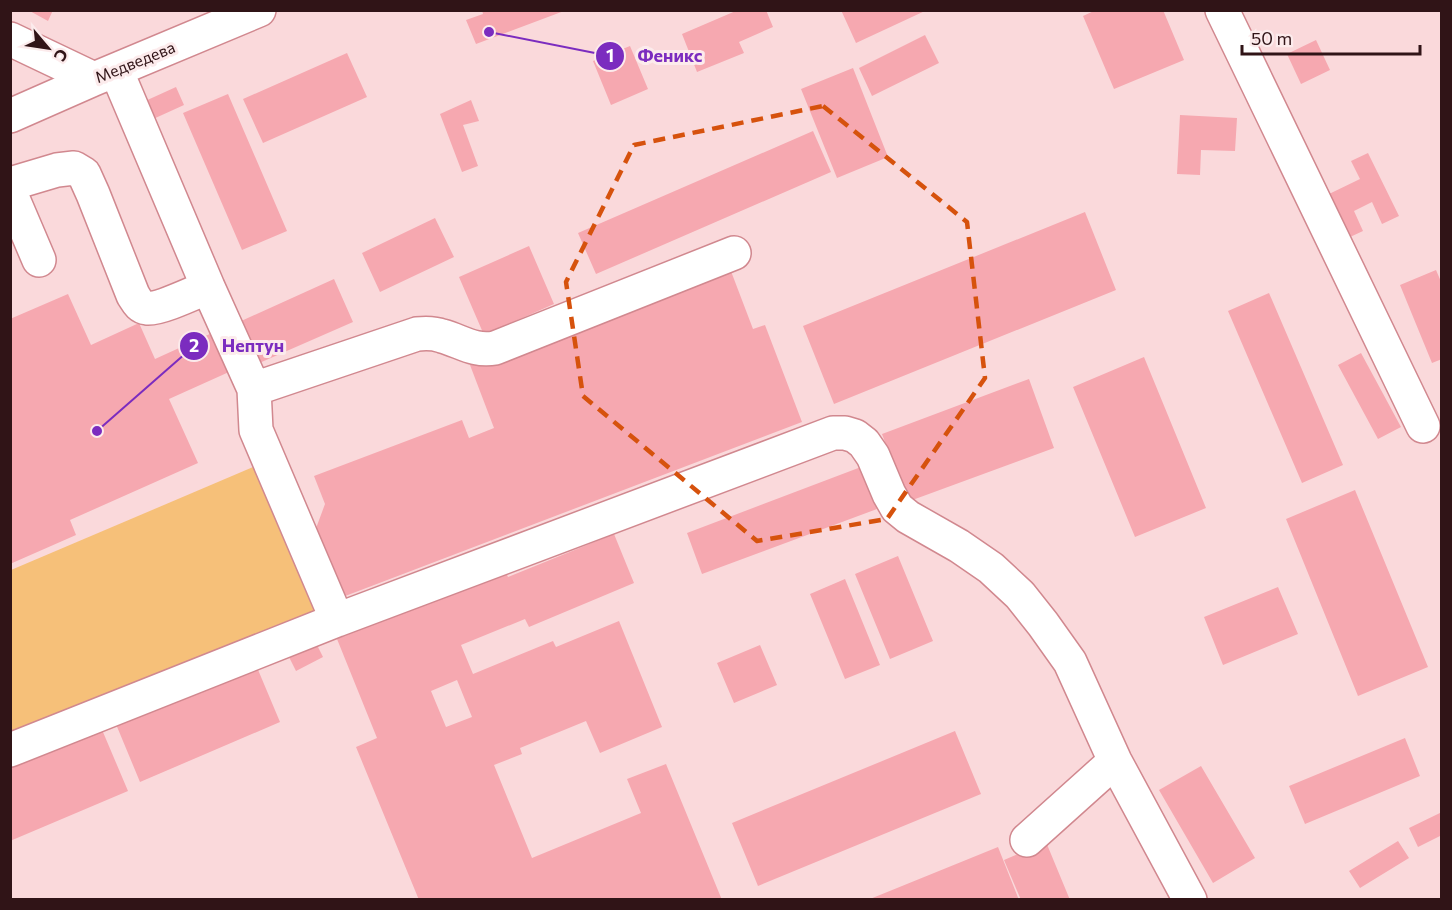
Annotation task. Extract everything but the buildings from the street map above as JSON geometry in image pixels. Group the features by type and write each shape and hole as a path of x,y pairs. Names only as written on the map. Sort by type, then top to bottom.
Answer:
{"street":[{"name":"Медведева","path":"10,116 260,10"},
{"path":"1222,10 1423,426"},
{"path":"10,39 105,75 208,287 254,389 256,430 337,620"},
{"path":"10,184 57,170 74,168 84,174 139,305 148,308 157,307 208,287"},
{"path":"10,192 39,260"},
{"path":"254,389 417,334 442,335 485,350 495,348 734,253"},
{"path":"10,750 337,620 833,433 845,433 855,436 869,449 897,508 983,563 1020,595 1043,624 1070,662 1115,761 1190,900"},
{"path":"1027,840 1115,761"}],"highlighted area":[{"path":"823,106 967,222 985,378 887,519 757,541 583,396 566,282 634,145"}],"shaded area":[{"path":"258,465 315,611 11,735 11,570"}],"place":[{"name":"Феникс","path":"489,32"},
{"name":"Нептун","path":"97,431"}]}
